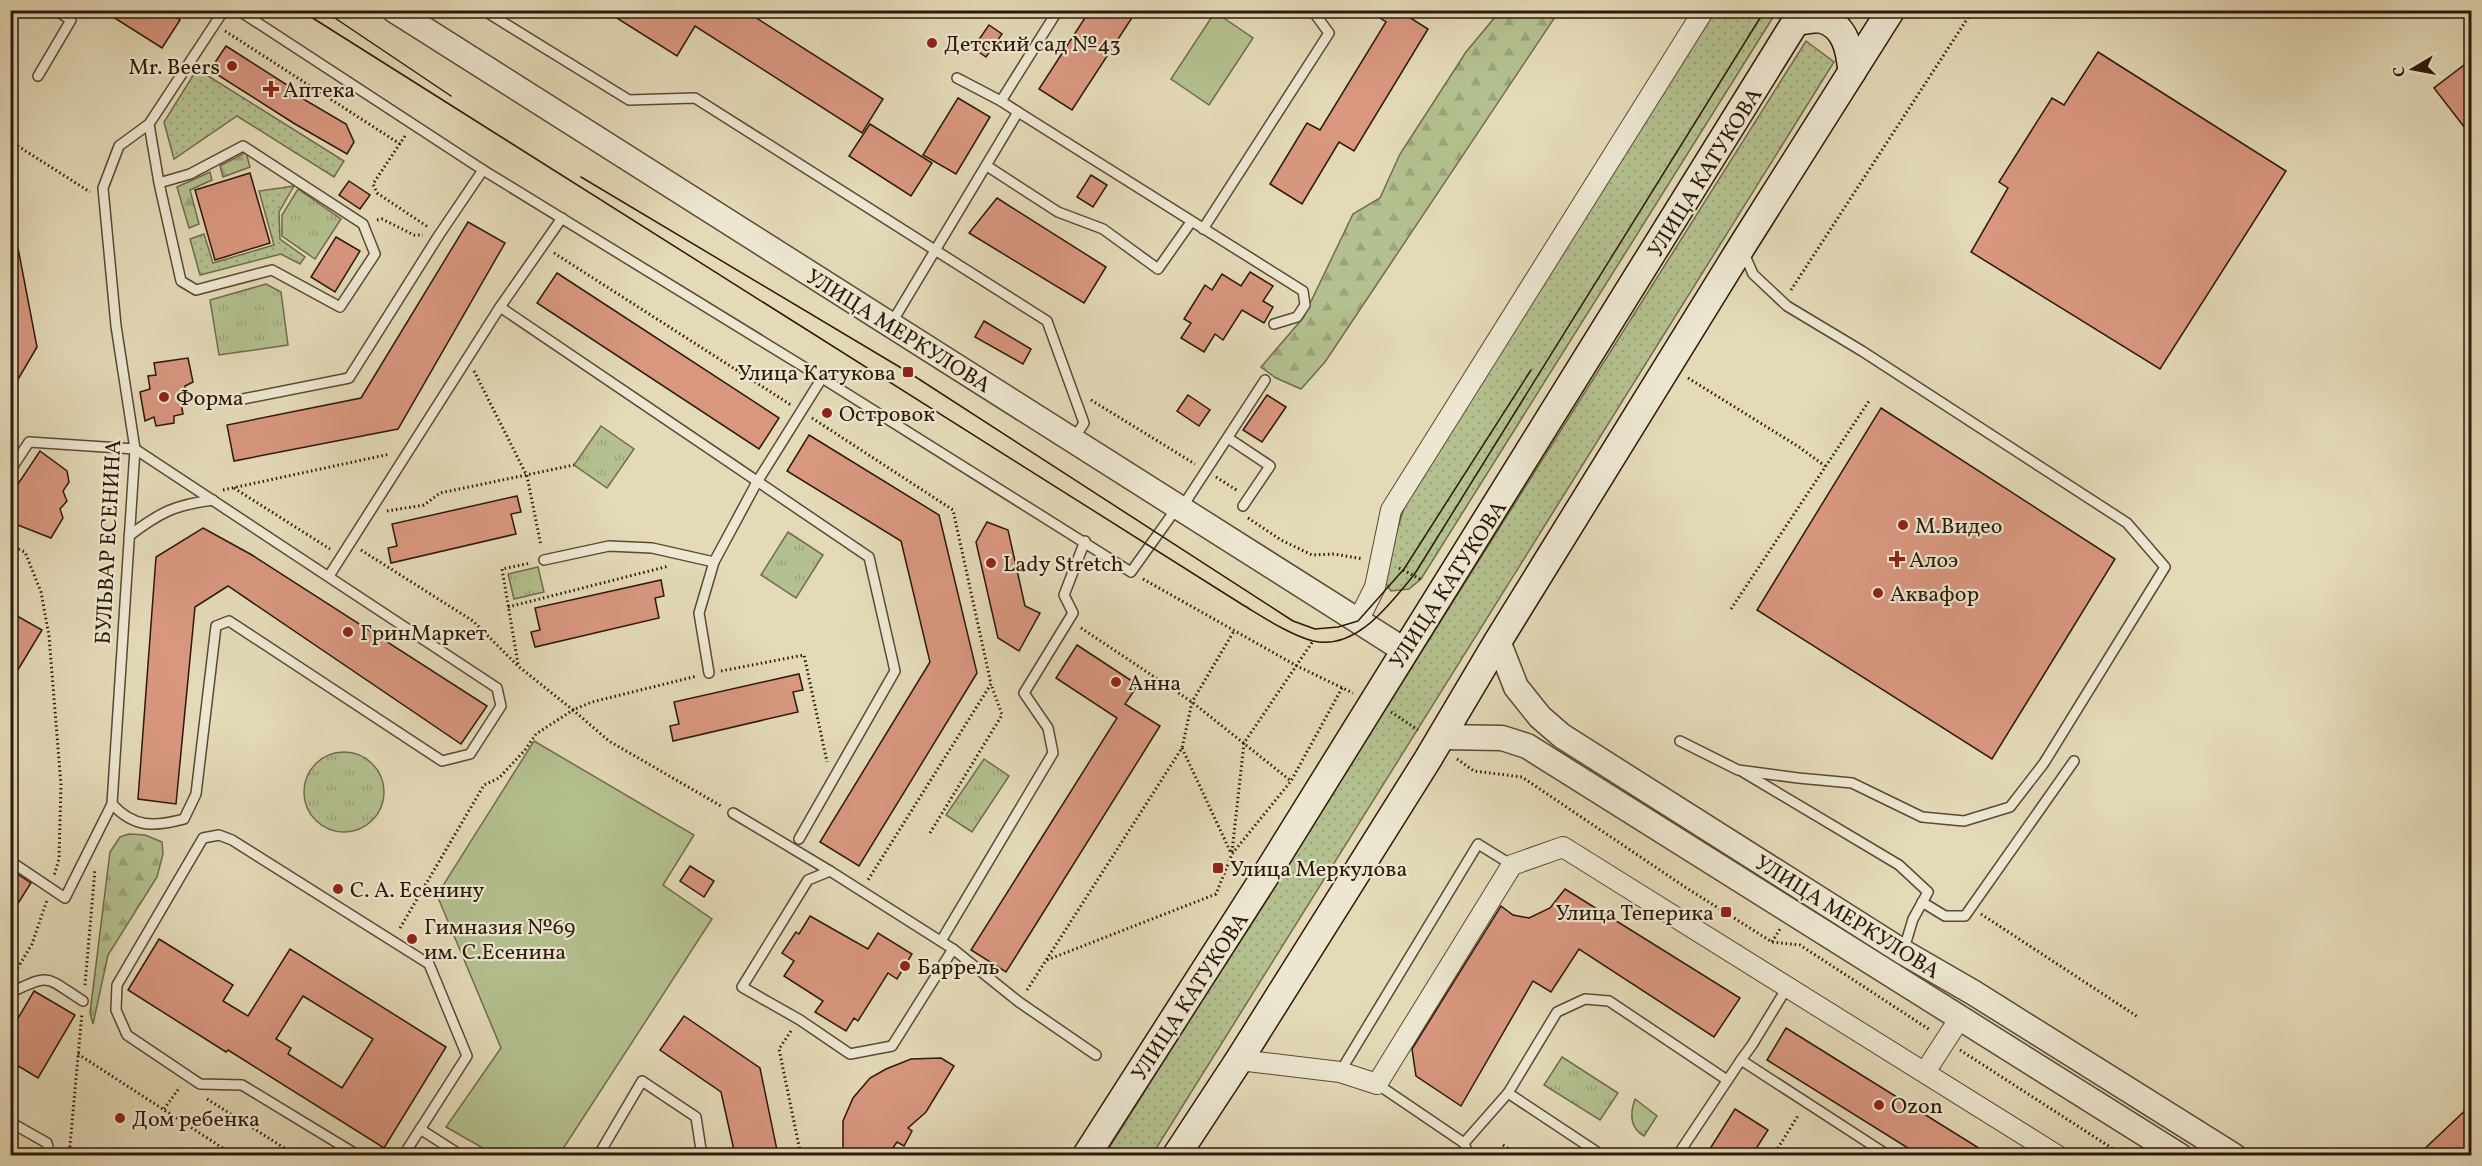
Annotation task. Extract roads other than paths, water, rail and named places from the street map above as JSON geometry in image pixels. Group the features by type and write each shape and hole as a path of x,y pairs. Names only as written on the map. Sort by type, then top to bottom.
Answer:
{"main road":[{"path":"1176,1155 1239,1060 1742,246 1891,10"},
{"path":"1800,16 1821,20 1839,28 1850,49 1852,72"},
{"name":"УЛИЦА КАТУКОВА","path":"1086,1155 1263,880 1372,701 1505,493 1800,16"}],"street":[{"name":"УЛИЦА МЕРКУЛОВА","path":"394,10 1404,650"},
{"path":"1358,621 1375,587 1391,510 1704,10"},
{"name":"УЛИЦА МЕРКУЛОВА","path":"1498,641 1516,687 1540,717 1562,735 1903,952 1984,999 2234,1155"},
{"name":"УЛИЦА МЕРКУЛОВА","path":"1438,740 1502,738 1527,746 2180,1155"},
{"path":"1239,1060 1340,1072 1377,1084 1512,865 1563,847 2058,1155"},
{"path":"1925,1072 1960,1018"}],"lane":[{"path":"38,76 71,21 55,10"},
{"name":"БУЛЬВАР ЕСЕНИНА","path":"10,861 65,898 112,804 135,449 116,326 103,188 119,146 149,124 224,10"},
{"path":"238,10 483,170 822,378 1131,572 1228,438 1265,380"},
{"path":"483,10 628,100 695,98 1047,321 1084,423 1073,440"},
{"path":"1001,101 1058,10"},
{"path":"1203,229 1329,33 1312,10"},
{"path":"957,78 1001,101 1303,291 1305,304 1297,317 1274,324"},
{"path":"890,325 987,166 1017,112"},
{"path":"149,124 159,183 181,281 196,290 272,270 340,307 375,254 363,224 243,146 190,174 159,183"},
{"path":"987,166 1058,212 1103,229 1158,269 1191,222"},
{"path":"243,399 349,378 483,170"},
{"path":"329,576 500,307 562,218"},
{"path":"1738,770 1852,783 1922,817 1964,821 2010,807 2044,764 2165,567 2127,524 1783,302 1753,274 1742,246"},
{"path":"500,307 869,557 895,671 799,839"},
{"path":"709,673 699,613 714,562 757,482 822,378"},
{"path":"1228,438 1270,466 1243,506"},
{"path":"10,471 29,442 135,449 497,688 501,706 470,754 442,761 229,621 216,626 196,794 184,819 160,825 137,822 121,813 112,804"},
{"path":"129,536 155,516 183,504 213,500"},
{"path":"941,941 1053,753 1048,728 1024,693 1073,613 1064,596 1085,542"},
{"path":"544,560 609,546 652,548 714,562"},
{"path":"1680,741 1738,770 1899,865 1928,892 1913,919 1903,952"},
{"path":"1922,902 1945,916 1965,916 2074,761"},
{"path":"733,813 941,941 1019,1002 1096,1055"},
{"path":"358,1155 242,1085 200,1084 185,1079 127,1035 116,1010 117,985 203,838 219,835 232,840 429,964 467,1056 403,1155"},
{"path":"1340,1072 1478,844 1512,865"},
{"path":"830,871 808,880 742,987 800,1020 850,1054 892,1046 953,949"},
{"path":"10,993 39,978 48,979 83,1001"},
{"path":"1677,1155 1752,1045 1788,986"},
{"path":"1464,1143 1508,1093 1557,1012 1585,999 1609,1001 1727,1080"},
{"path":"1741,1060 1889,1155"},
{"path":"598,1155 642,1081 696,1117 702,1155"},
{"path":"1377,1084 1464,1143 1469,1155"},
{"path":"1508,1093 1603,1155"},
{"path":"10,1122 47,1143 50,1155"},
{"path":"420,1129 462,1155"}],"tram line":[{"path":"300,10 1243,605 1295,635 1313,641 1329,642 1344,639 1371,622 1414,575 1765,10"},
{"path":"323,10 451,96"},
{"path":"581,177 908,372 1293,621 1315,629 1338,627 1358,621 1404,569 1531,370"}],"place":[{"name":"Детский сад №43","path":"932,43"},
{"name":"Mr. Beers","path":"232,66"},
{"name":"Аптека","path":"271,89"},
{"name":"Улица Катукова","path":"908,372"},
{"name":"Форма","path":"164,397"},
{"name":"Островок","path":"827,413"},
{"name":"М.Видео","path":"1903,525"},
{"name":"Алоэ","path":"1897,559"},
{"name":"Lady Stretch","path":"991,563"},
{"name":"Аквафор","path":"1878,593"},
{"name":"ГринМаркет","path":"348,632"},
{"name":"Анна","path":"1116,682"},
{"name":"Улица Меркулова","path":"1218,868"},
{"name":"С. А. Есенину","path":"338,889"},
{"name":"Улица Теперика","path":"1726,912"},
{"name":"Гимназия №69 им. С.Есенина","path":"412,939"},
{"name":"Баррель","path":"905,966"},
{"name":"Ozon","path":"1879,1105"},
{"name":"Дом ребенка","path":"120,1118"}]}
